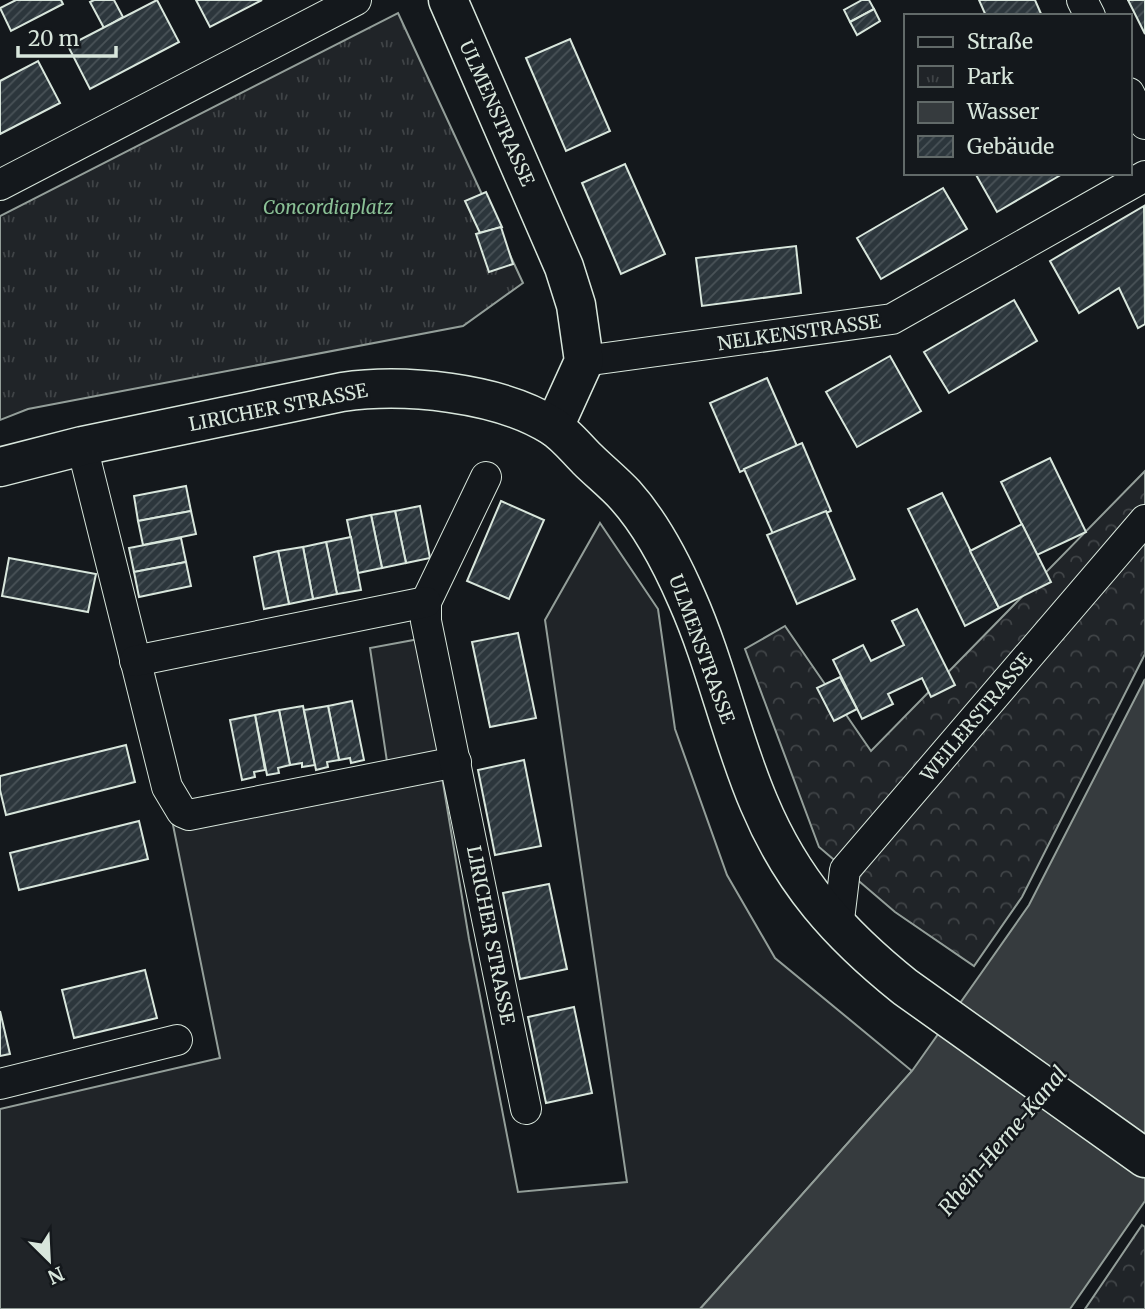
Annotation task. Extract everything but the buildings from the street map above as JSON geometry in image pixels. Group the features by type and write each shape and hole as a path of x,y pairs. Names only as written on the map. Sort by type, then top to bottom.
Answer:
{"street":[{"path":"0,185 356,0"},
{"name":"ULMENSTRASSE","path":"447,0 564,267 576,305 584,361"},
{"path":"1131,97 1145,124"},
{"name":"NELKENSTRASSE","path":"584,361 892,319 1145,176"},
{"path":"554,427 584,361"},
{"name":"LIRICHER STRASSE","path":"0,467 82,446 373,388 405,388 497,402 554,427"},
{"name":"ULMENSTRASSE","path":"554,427 624,494 666,556 689,602 759,804 800,879 818,905 870,959 935,1009 1145,1157"},
{"path":"82,446 167,787 182,812 189,815 456,762"},
{"path":"135,661 426,602 486,477"},
{"name":"WEILERSTRASSE","path":"838,928 845,870 1145,520"},
{"name":"LIRICHER STRASSE","path":"426,602 426,621 526,1109"},
{"path":"0,1084 177,1040"}],"green space":[{"name":"Concordiaplatz","path":"398,13 523,283 463,326 28,409 0,420 0,216"},
{"path":"1145,471 1145,654 1022,897 974,966 895,912 819,847 745,649 785,626 871,751"},
{"path":"600,523 658,609 675,729 727,875 775,958 912,1071 700,1309 0,1309 0,1109 220,1058 173,825 389,775 370,648 419,639 469,939 518,1192 627,1182 545,620"},
{"path":"1142,1225 1145,1227 1145,1309 1085,1309"}],"water":[{"name":"Rhein-Herne-Kanal","path":"1145,679 1145,1201 1070,1309 700,1309 912,1071 982,972 1029,905"}]}
